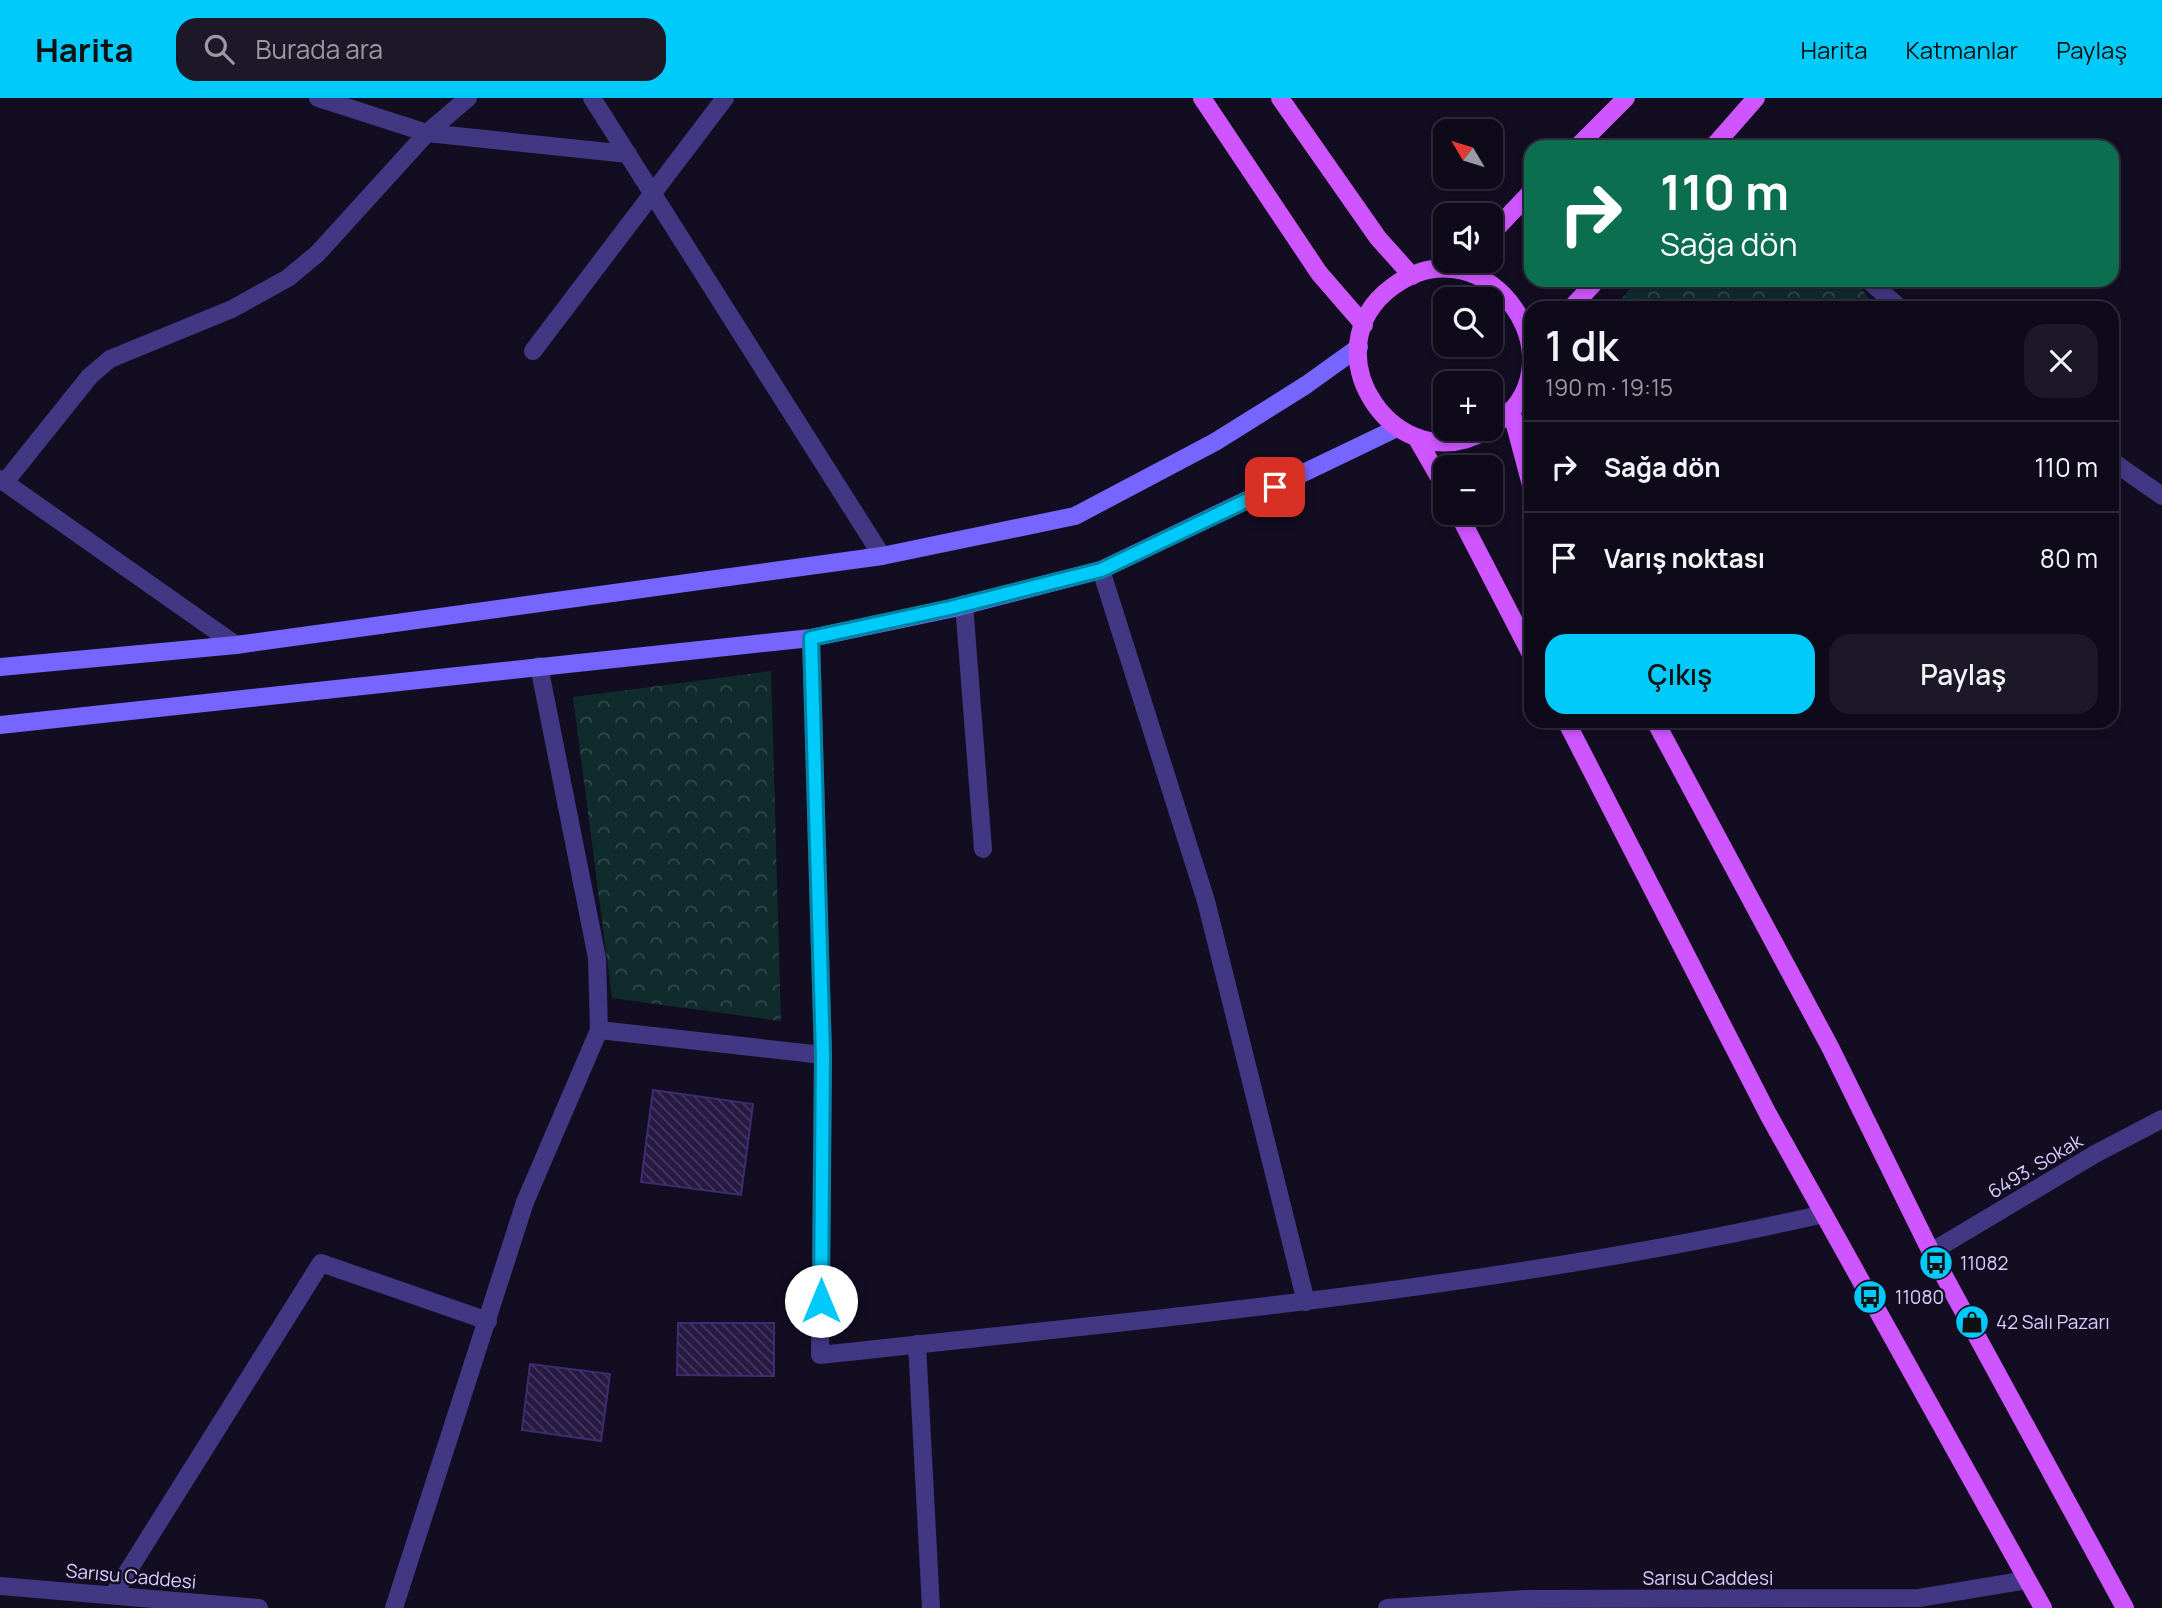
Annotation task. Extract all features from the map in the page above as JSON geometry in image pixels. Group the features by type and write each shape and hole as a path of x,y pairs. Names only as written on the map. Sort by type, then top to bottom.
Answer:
{"main road":[{"path":"1202,98 1319,273 1364,325"},
{"path":"1280,98 1378,237 1412,276"},
{"path":"1720,140 1756,98"},
{"path":"1584,140 1623,99"},
{"path":"1503,221 1524,199"},
{"path":"1433,270 1412,276 1391,288 1375,304 1364,325 1359,347 1359,371 1366,393 1380,412 1397,428 1436,442 1457,441"},
{"path":"1473,273 1499,289 1515,306 1524,323"},
{"path":"1578,301 1590,287"},
{"path":"0,667 236,645 882,556 1075,516 1215,442 1307,385 1359,347"},
{"path":"1503,417 1511,410 1524,383"},
{"path":"1511,410 1524,459"},
{"path":"0,725 811,638 1101,570 1397,428"},
{"path":"1416,437 1433,466"},
{"path":"1464,525 1524,640"},
{"path":"1570,728 1768,1114 2043,1608"},
{"path":"1660,728 1830,1047 1931,1252 2125,1608"}],"street":[{"path":"318,98 427,133 628,154"},
{"path":"236,645 2,481 90,376 110,359 232,309 288,278 318,253 427,133 468,98"},
{"path":"592,98 882,556"},
{"path":"533,351 725,98"},
{"path":"1876,287 1892,301"},
{"path":"2119,466 2162,496"},
{"path":"1101,570 1206,901 1306,1302"},
{"path":"964,604 983,849"},
{"path":"811,638 823,1055 820,1355 1306,1302 1714,1239 1824,1214"},
{"path":"394,1608 524,1202 599,1030 597,958 539,666"},
{"path":"599,1030 823,1055"},
{"name":"6493. Sokak","path":"1931,1252 2095,1154 2162,1119"},
{"path":"113,1595 321,1263 488,1321"},
{"path":"917,1344 931,1608"},
{"name":"Sarısu Caddesi","path":"1387,1608 1525,1599 1662,1604 1919,1598 2027,1580"},
{"name":"Sarısu Caddesi","path":"0,1586 113,1595 153,1604 259,1608"}],"green space":[{"path":"1631,287 1860,287 1871,301 1620,301"},
{"path":"771,671 781,1021 612,998 573,697"}],"building":[{"path":"653,1090 753,1104 741,1195 641,1182"},
{"path":"678,1323 774,1323 774,1376 677,1375"},
{"path":"530,1364 610,1374 601,1441 522,1430"}],"place":[{"name":"11082","path":"1936,1263"},
{"name":"11080","path":"1870,1297"},
{"name":"42 Salı Pazarı","path":"1972,1322"}],"route":[{"path":"821,1301 823,1055 811,638 950,608 1101,570 1275,487"}]}
